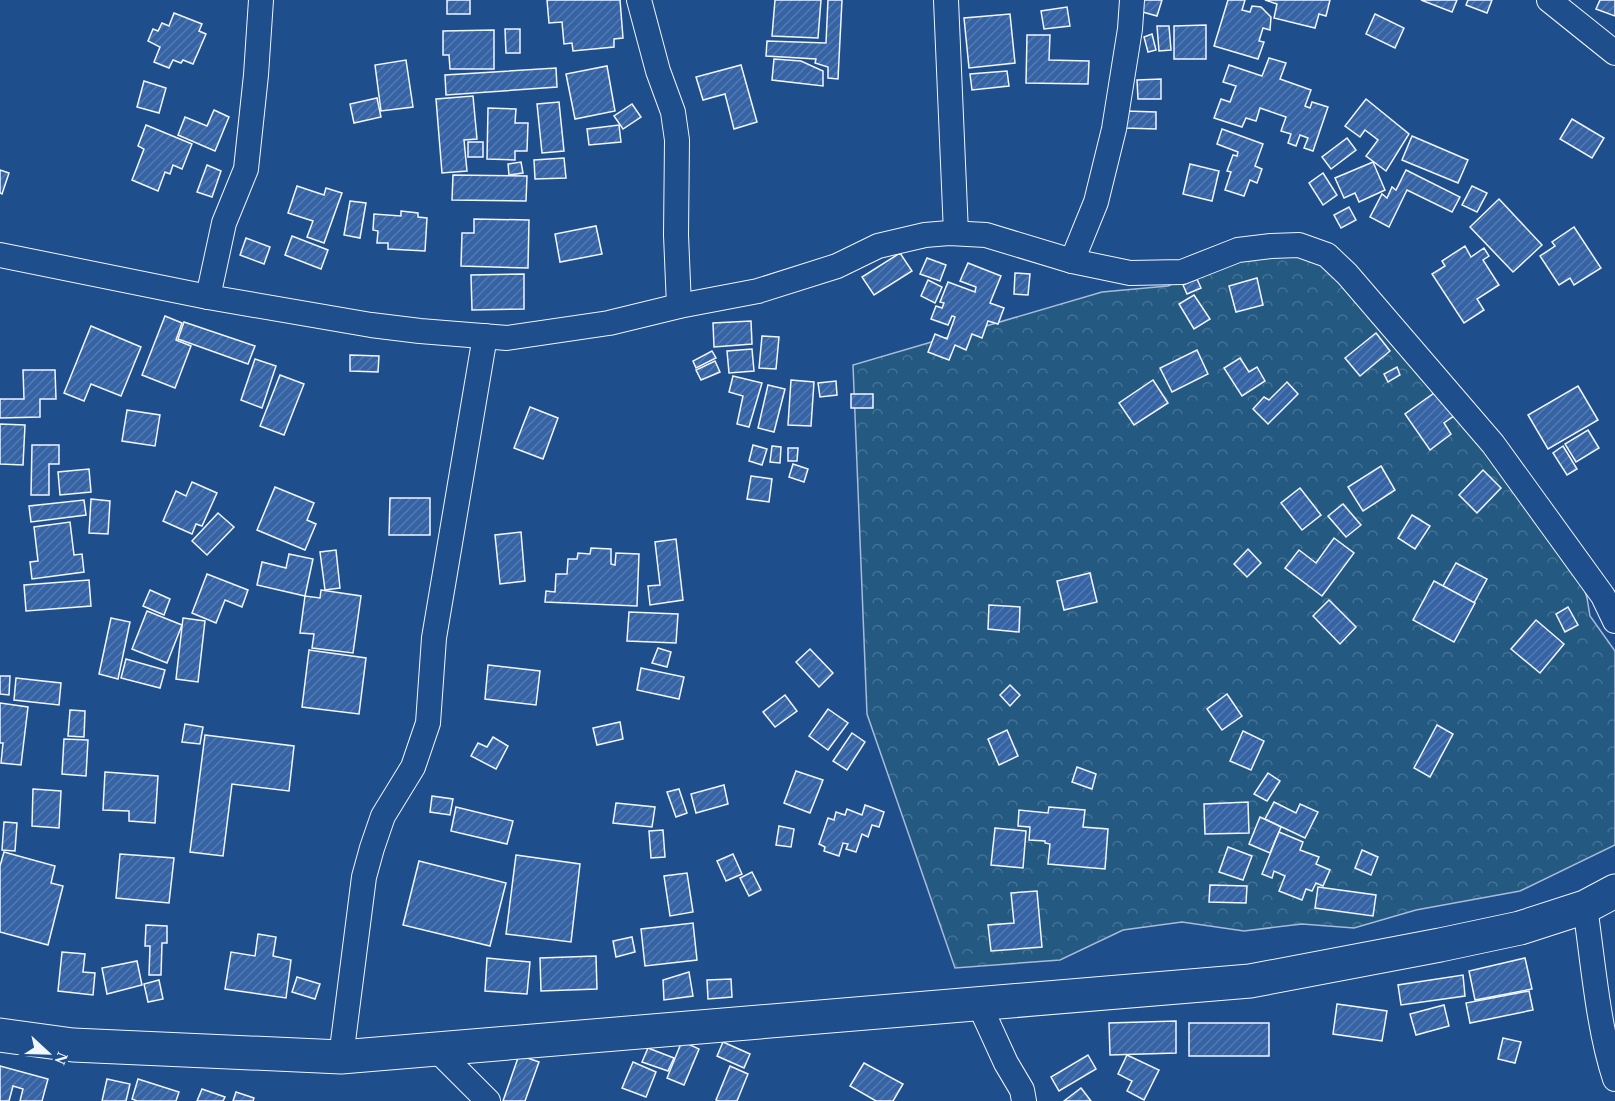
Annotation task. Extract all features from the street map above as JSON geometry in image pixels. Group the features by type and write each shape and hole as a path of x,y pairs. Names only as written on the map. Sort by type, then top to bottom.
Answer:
{"main road":[{"path":"0,1035 73,1045 341,1057 1250,981 1520,928 1585,907 1615,891"}],"street":[{"path":"208,297 224,223 246,169 261,0"},
{"path":"639,0 658,70 673,112 677,140 676,235 679,306"},
{"path":"946,0 956,233"},
{"path":"1072,261 1096,202 1114,129 1130,29 1132,0"},
{"path":"1549,0 1615,53"},
{"path":"0,255 208,297 371,325 507,338 609,323 679,306 758,291 837,266 878,246 924,235 986,234 1072,261 1130,273 1182,272 1238,250 1299,245 1327,255 1347,274 1493,444 1604,596 1615,621"},
{"path":"341,1057 364,878 383,816 412,767 428,723 434,638 485,336"},
{"path":"1585,907 1598,998 1615,1079"},
{"path":"979,1004 1006,1063 1023,1090 1024,1101"},
{"path":"436,1049 488,1101"}],"green space":[{"path":"1318,250 1568,535 1587,598 1590,616 1615,651 1615,845 1520,891 1416,910 1354,928 1302,924 1244,931 1182,922 1123,930 1060,960 955,968 867,714 853,365 1102,292 1168,286 1238,254"}],"building":[{"path":"447,0 470,0 470,14 447,14"},
{"path":"547,0 620,0 623,38 614,39 614,47 573,51 572,43 564,44 562,22 549,23"},
{"path":"775,0 821,0 818,38 772,36"},
{"path":"828,0 842,0 838,79 828,78 828,67 815,63 816,59 766,56 767,41 826,43"},
{"path":"1142,0 1162,0 1157,16 1139,11"},
{"path":"1228,0 1245,0 1242,10 1250,12 1252,6 1261,7 1271,17 1270,30 1263,28 1259,41 1264,42 1258,59 1214,46"},
{"path":"1265,0 1330,0 1326,16 1319,14 1315,28 1274,18 1277,4"},
{"path":"1421,0 1457,0 1452,12"},
{"path":"1468,0 1492,0 1487,13 1466,5"},
{"path":"1600,0 1615,0 1615,16 1596,9"},
{"path":"1067,7 1070,26 1044,29 1041,11"},
{"path":"174,13 202,24 199,31 206,34 193,64 183,60 181,63 173,60 169,68 154,62 160,47 148,41 153,29 158,31 162,23 169,26"},
{"path":"1010,14 1015,63 969,68 964,18"},
{"path":"1375,14 1404,28 1395,48 1366,34"},
{"path":"1206,25 1206,59 1174,59 1174,26"},
{"path":"1157,26 1169,26 1171,50 1159,51"},
{"path":"505,29 520,29 520,53 506,53"},
{"path":"494,30 494,69 450,69 449,55 443,55 443,31"},
{"path":"1152,34 1156,50 1148,52 1144,37"},
{"path":"1027,35 1050,35 1049,60 1089,61 1088,84 1026,83"},
{"path":"1269,58 1286,63 1280,79 1311,90 1305,106 1310,108 1312,102 1328,107 1313,151 1304,148 1308,138 1300,135 1296,146 1288,143 1291,134 1281,131 1286,117 1260,108 1256,121 1246,118 1242,127 1214,118 1221,99 1230,102 1236,86 1223,82 1229,65 1262,76"},
{"path":"774,59 801,61 823,71 823,86 772,80"},
{"path":"406,60 413,107 381,111 375,65"},
{"path":"741,65 757,122 734,129 725,94 703,100 696,77"},
{"path":"607,66 615,111 575,119 566,74"},
{"path":"556,68 557,87 446,95 445,75"},
{"path":"1007,71 1009,86 972,90 970,74"},
{"path":"1161,79 1161,99 1138,99 1137,80"},
{"path":"144,81 166,88 159,113 137,107"},
{"path":"473,96 477,139 464,140 467,171 442,173 436,99"},
{"path":"377,98 381,117 354,123 350,104"},
{"path":"1366,99 1409,134 1386,171 1366,156 1378,140 1365,130 1360,137 1345,126"},
{"path":"559,102 564,151 542,153 537,104"},
{"path":"632,104 641,117 623,129 614,116"},
{"path":"488,108 516,109 515,123 528,123 527,151 515,151 515,160 487,159"},
{"path":"214,110 229,117 215,151 178,135 185,117 207,126"},
{"path":"1126,111 1156,112 1156,129 1125,128"},
{"path":"1572,119 1604,138 1592,158 1560,139"},
{"path":"146,125 192,144 182,169 173,165 170,174 165,172 158,191 132,180 144,149 138,146"},
{"path":"619,125 621,142 589,145 587,129"},
{"path":"1222,129 1263,144 1255,166 1262,169 1257,183 1250,180 1244,196 1225,190 1231,172 1227,171 1233,155 1237,156 1238,152 1217,144"},
{"path":"1412,136 1468,160 1458,183 1402,160"},
{"path":"1347,138 1356,150 1331,169 1322,157"},
{"path":"468,142 483,142 483,157 468,157"},
{"path":"564,158 566,178 535,179 534,160"},
{"path":"521,162 523,173 509,175 508,164"},
{"path":"1373,162 1385,190 1359,202 1355,193 1344,198 1335,178"},
{"path":"1190,164 1219,171 1212,201 1183,194"},
{"path":"207,165 221,171 212,197 197,192"},
{"path":"0,170 9,173 2,194 0,193"},
{"path":"1406,170 1460,197 1452,212 1407,190 1389,227 1370,217 1382,194 1387,198 1392,187 1396,190"},
{"path":"1323,173 1337,195 1323,205 1309,183"},
{"path":"453,175 527,176 526,201 452,200"},
{"path":"297,186 324,195 326,188 342,193 324,243 307,237 313,221 288,213"},
{"path":"1472,186 1487,193 1477,212 1462,205"},
{"path":"1499,199 1542,245 1513,272 1470,227"},
{"path":"350,201 366,203 360,238 344,235"},
{"path":"1349,207 1356,220 1341,228 1334,215"},
{"path":"401,211 418,213 418,217 427,218 425,251 388,249 388,243 377,243 378,231 373,230 374,214 401,216"},
{"path":"474,219 529,220 528,268 461,266 462,233 474,233"},
{"path":"596,226 602,254 560,262 555,234"},
{"path":"1574,227 1601,268 1574,285 1570,278 1559,285 1540,256 1555,246 1552,242"},
{"path":"292,236 328,250 321,269 285,255"},
{"path":"246,238 270,247 264,264 240,255"},
{"path":"1465,246 1471,257 1484,248 1489,256 1483,260 1499,285 1477,299 1484,310 1464,323 1432,274 1445,266 1442,261"},
{"path":"900,253 912,271 874,295 862,277"},
{"path":"927,258 946,265 940,281 920,274"},
{"path":"968,263 1001,276 990,303 1004,308 998,324 988,321 982,338 972,334 966,350 955,345 949,360 928,352 935,334 947,339 955,317 952,316 948,325 931,319 936,306 942,308 944,303 940,302 948,282 975,292 976,287 960,281"},
{"path":"1015,273 1030,274 1028,295 1014,294"},
{"path":"524,274 524,309 472,310 471,275"},
{"path":"1257,278 1263,305 1236,312 1229,286"},
{"path":"1197,279 1201,288 1187,294 1183,285"},
{"path":"928,280 942,287 935,303 921,296"},
{"path":"1194,295 1210,319 1194,329 1179,304"},
{"path":"165,316 182,323 176,340 191,346 175,388 142,375"},
{"path":"751,321 752,344 714,347 713,323"},
{"path":"184,322 255,346 248,364 178,339"},
{"path":"91,326 141,347 121,396 91,384 84,401 64,393"},
{"path":"1376,333 1390,351 1360,376 1345,358"},
{"path":"762,336 779,337 776,369 759,368"},
{"path":"752,349 754,371 729,373 727,351"},
{"path":"1197,350 1208,374 1172,392 1160,368"},
{"path":"712,351 716,358 696,368 693,361"},
{"path":"350,355 379,356 378,372 350,371"},
{"path":"1240,358 1249,372 1257,367 1265,381 1242,396 1224,368"},
{"path":"255,359 276,366 262,408 241,400"},
{"path":"715,361 720,372 701,380 696,370"},
{"path":"1397,367 1400,375 1388,382 1384,374"},
{"path":"23,370 55,370 56,399 40,399 40,417 0,418 0,399 24,399"},
{"path":"280,375 304,384 284,435 260,426"},
{"path":"733,376 762,383 749,427 737,424 743,396 729,392"},
{"path":"791,380 814,382 811,426 788,425"},
{"path":"1153,380 1168,403 1134,425 1119,403"},
{"path":"836,381 837,395 820,397 818,383"},
{"path":"1287,382 1298,394 1268,424 1253,409 1264,397 1269,400"},
{"path":"768,385 785,389 774,432 758,428"},
{"path":"1578,386 1598,420 1548,449 1528,415"},
{"path":"1441,388 1458,413 1444,423 1451,434 1430,450 1405,414"},
{"path":"851,394 873,394 873,408 851,408"},
{"path":"530,407 558,418 543,459 514,448"},
{"path":"127,410 160,415 155,446 122,441"},
{"path":"0,424 25,425 23,465 0,464"},
{"path":"1588,430 1599,448 1576,462 1565,444"},
{"path":"32,445 59,445 59,464 49,464 49,495 31,495"},
{"path":"753,445 767,449 762,465 749,461"},
{"path":"772,446 781,447 780,463 770,462"},
{"path":"1563,446 1577,469 1567,475 1553,453"},
{"path":"788,448 798,448 797,461 788,461"},
{"path":"793,464 808,469 804,482 789,477"},
{"path":"1381,466 1395,490 1363,511 1348,487"},
{"path":"89,469 91,492 60,495 58,472"},
{"path":"1483,470 1501,488 1477,513 1459,495"},
{"path":"751,476 772,479 769,502 747,499"},
{"path":"192,482 217,493 202,526 196,524 192,534 163,521 176,491 186,496"},
{"path":"275,487 314,503 307,520 316,524 305,550 257,530"},
{"path":"1300,488 1321,515 1302,530 1281,503"},
{"path":"390,498 430,498 430,535 389,535"},
{"path":"91,499 110,501 108,534 89,533"},
{"path":"84,500 86,515 31,522 29,506"},
{"path":"1343,504 1361,525 1346,537 1328,516"},
{"path":"218,513 234,527 207,555 192,541"},
{"path":"1412,515 1430,526 1415,549 1398,538"},
{"path":"70,522 74,555 82,554 84,572 32,579 30,562 38,561 34,527"},
{"path":"521,532 525,581 500,584 495,535"},
{"path":"1334,538 1354,553 1322,596 1285,568 1299,550 1316,563"},
{"path":"676,539 683,600 650,605 648,586 660,585 655,542"},
{"path":"591,548 611,549 611,564 615,565 616,553 639,554 637,606 545,602 546,591 555,592 556,574 567,574 568,559 577,559 578,553 590,554"},
{"path":"1248,549 1261,563 1247,577 1234,564"},
{"path":"336,550 340,588 325,590 320,552"},
{"path":"289,554 313,559 305,596 257,585 262,562 286,568"},
{"path":"1456,563 1487,579 1474,603 1443,586"},
{"path":"1090,573 1097,602 1064,610 1057,581"},
{"path":"207,574 248,590 242,607 225,600 216,623 192,613"},
{"path":"89,580 91,606 26,611 24,585"},
{"path":"1434,581 1475,603 1454,642 1413,620"},
{"path":"150,590 170,599 164,615 143,606"},
{"path":"321,590 361,596 353,653 312,648 314,634 300,633 305,596 320,598"},
{"path":"1329,600 1356,627 1340,644 1313,616"},
{"path":"989,605 1020,607 1019,632 988,629"},
{"path":"1568,607 1578,625 1565,632 1556,614"},
{"path":"147,611 182,625 167,663 132,649"},
{"path":"629,612 678,614 676,643 627,641"},
{"path":"111,618 130,622 118,679 99,674"},
{"path":"183,618 205,621 198,682 176,679"},
{"path":"1536,620 1564,644 1540,673 1511,649"},
{"path":"658,648 671,652 667,667 652,663"},
{"path":"810,649 833,673 819,687 796,662"},
{"path":"309,650 366,658 359,714 302,707"},
{"path":"126,659 165,670 160,688 121,678"},
{"path":"488,665 540,671 536,705 485,699"},
{"path":"641,668 684,677 679,699 637,690"},
{"path":"0,676 10,676 9,695 0,694"},
{"path":"16,678 61,683 59,705 14,700"},
{"path":"1010,685 1020,695 1010,706 1000,695"},
{"path":"1227,694 1242,716 1222,730 1207,709"},
{"path":"785,695 797,711 775,727 763,712"},
{"path":"0,703 28,707 21,765 1,763 3,743 0,743"},
{"path":"828,709 848,723 828,750 809,736"},
{"path":"70,710 85,711 84,737 68,736"},
{"path":"620,722 623,739 597,745 593,728"},
{"path":"185,724 203,727 200,744 182,742"},
{"path":"1437,725 1453,734 1430,777 1414,768"},
{"path":"1007,730 1018,756 999,765 988,739"},
{"path":"1243,731 1264,741 1251,770 1230,761"},
{"path":"852,733 865,742 847,770 833,761"},
{"path":"205,735 294,746 289,791 232,784 223,856 190,852"},
{"path":"493,737 508,746 496,769 471,756 478,743 487,747"},
{"path":"64,739 88,740 86,776 62,774"},
{"path":"1077,767 1096,774 1092,789 1072,782"},
{"path":"796,771 823,780 810,813 784,803"},
{"path":"105,772 158,776 155,823 129,821 129,811 103,810"},
{"path":"1268,773 1280,781 1267,801 1254,794"},
{"path":"724,785 728,804 696,813 691,794"},
{"path":"33,789 61,791 59,828 32,826"},
{"path":"679,789 687,813 676,817 667,792"},
{"path":"432,796 453,799 450,815 430,812"},
{"path":"1248,802 1249,833 1205,834 1204,804"},
{"path":"1274,802 1296,813 1300,804 1318,812 1305,838 1265,819"},
{"path":"616,803 655,807 652,827 613,823"},
{"path":"865,805 884,812 879,827 872,825 868,837 862,834 856,852 846,849 848,844 843,843 839,856 824,851 825,847 819,844 828,818 834,820 836,812 845,815 847,809 862,815"},
{"path":"456,807 513,821 507,844 451,831"},
{"path":"1049,807 1085,810 1083,827 1108,829 1105,869 1048,864 1050,844 1045,841 1029,840 1030,827 1018,826 1019,810 1048,813"},
{"path":"1260,817 1281,827 1270,853 1249,844"},
{"path":"4,822 17,823 15,851 2,850"},
{"path":"779,826 794,829 791,847 776,845"},
{"path":"995,828 1026,831 1023,868 991,865"},
{"path":"663,830 665,857 651,858 649,831"},
{"path":"1279,832 1303,842 1300,850 1319,857 1316,864 1330,870 1323,886 1316,883 1312,891 1306,889 1302,900 1279,891 1285,876 1274,871 1272,878 1262,874"},
{"path":"1228,847 1252,856 1243,880 1219,872"},
{"path":"1362,850 1378,857 1371,875 1355,868"},
{"path":"4,852 55,866 51,883 63,886 48,945 0,932 0,866"},
{"path":"120,854 174,858 169,903 116,898"},
{"path":"733,854 742,874 726,881 717,861"},
{"path":"516,855 580,864 571,942 506,934"},
{"path":"419,861 506,883 490,946 403,925"},
{"path":"752,872 761,890 749,896 740,878"},
{"path":"687,873 693,912 670,916 664,876"},
{"path":"1210,885 1247,886 1246,903 1209,902"},
{"path":"1318,887 1376,895 1373,916 1315,908"},
{"path":"1037,891 1042,947 991,951 988,925 1014,923 1011,893"},
{"path":"693,923 697,960 645,966 641,929"},
{"path":"146,925 167,926 167,943 162,943 161,975 149,975 150,946 145,946"},
{"path":"258,934 276,937 273,956 291,960 286,998 225,989 231,952 255,956"},
{"path":"632,937 635,952 616,957 613,941"},
{"path":"62,952 85,954 83,972 95,973 93,995 58,991"},
{"path":"596,956 597,989 541,991 540,958"},
{"path":"487,958 530,962 527,994 485,991"},
{"path":"1525,958 1532,989 1475,1000 1469,971"},
{"path":"137,961 142,985 107,994 102,968"},
{"path":"689,972 693,996 664,1000 663,980"},
{"path":"1463,975 1465,996 1401,1005 1398,985"},
{"path":"297,977 320,984 315,999 292,992"},
{"path":"731,979 732,997 708,999 707,980"},
{"path":"159,980 163,999 148,1002 144,984"},
{"path":"1529,991 1533,1010 1470,1023 1466,1003"},
{"path":"1337,1004 1387,1011 1382,1041 1333,1034"},
{"path":"1444,1005 1449,1026 1416,1035 1410,1014"},
{"path":"1176,1021 1176,1053 1110,1055 1109,1023"},
{"path":"1189,1023 1269,1023 1269,1056 1189,1056"},
{"path":"1503,1038 1521,1042 1515,1063 1498,1059"},
{"path":"682,1041 699,1049 684,1085 667,1078"},
{"path":"723,1042 750,1054 744,1068 717,1056"},
{"path":"648,1048 674,1058 668,1071 642,1062"},
{"path":"519,1055 539,1062 525,1101 503,1101"},
{"path":"1088,1055 1096,1069 1059,1091 1051,1077"},
{"path":"1127,1055 1159,1070 1144,1100 1127,1091 1132,1081 1118,1074"},
{"path":"633,1062 656,1072 646,1097 622,1088"},
{"path":"864,1063 903,1084 893,1101 876,1101 850,1086"},
{"path":"0,1066 48,1079 42,1101 20,1101 23,1089 13,1086 9,1101 0,1101"},
{"path":"730,1066 748,1074 737,1101 718,1101 716,1100"},
{"path":"107,1079 130,1084 126,1101 102,1101"},
{"path":"138,1079 179,1092 176,1101 132,1099"},
{"path":"1081,1088 1091,1101 1064,1101"},
{"path":"202,1089 225,1097 223,1101 197,1101"},
{"path":"236,1092 254,1098 253,1101 233,1101"}]}
